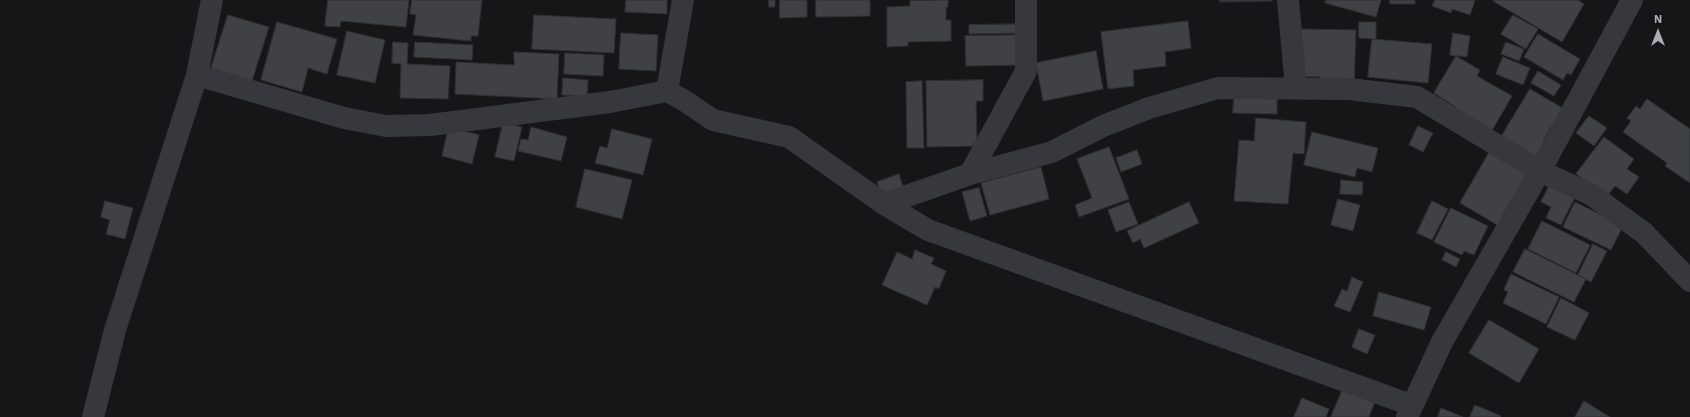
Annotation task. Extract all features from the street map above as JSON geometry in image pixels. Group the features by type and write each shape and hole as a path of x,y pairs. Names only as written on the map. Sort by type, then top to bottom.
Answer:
{"street":[{"path":"93,417 115,330 196,75 212,0"},
{"path":"667,91 683,0"},
{"path":"970,174 1026,71 1026,0"},
{"path":"1288,0 1296,88"},
{"path":"196,75 344,118 386,126 430,125 610,102 667,91 685,100 713,120 789,137 884,204 928,230 1409,411 1442,342 1540,172 1632,0"},
{"path":"884,204 970,174 1052,152 1104,126 1149,108 1218,88 1349,89 1417,97 1540,172 1592,195 1644,233 1690,281"}],"building":[{"path":"328,0 409,0 406,27 341,21 340,27 325,26"},
{"path":"412,0 482,0 478,36 471,36 471,41 413,35 416,15 410,14"},
{"path":"626,0 667,0 667,14 625,12"},
{"path":"769,0 775,0 775,7 769,7"},
{"path":"780,0 807,0 807,17 780,18"},
{"path":"816,0 870,0 870,16 816,17"},
{"path":"948,0 948,7 946,7 946,20 951,20 951,41 908,42 908,46 887,47 887,7 910,6 910,1"},
{"path":"1220,0 1272,0 1272,1 1220,2"},
{"path":"1326,0 1381,0 1376,17 1325,3"},
{"path":"1390,0 1415,0 1415,4 1390,4"},
{"path":"1435,0 1475,0 1470,15 1452,9 1451,13 1432,6"},
{"path":"1578,0 1584,4 1562,42 1493,1"},
{"path":"228,15 269,27 252,81 211,68"},
{"path":"534,15 616,19 614,53 532,49"},
{"path":"1513,15 1538,29 1526,49 1501,34"},
{"path":"1188,21 1191,48 1165,52 1166,66 1133,70 1134,86 1108,89 1101,32"},
{"path":"277,22 337,39 327,74 308,68 302,92 261,80"},
{"path":"1359,22 1376,22 1376,39 1359,38"},
{"path":"1021,24 1021,33 969,34 969,25"},
{"path":"1302,29 1356,30 1354,83 1320,82 1321,77 1300,76"},
{"path":"347,31 385,40 375,83 337,75"},
{"path":"621,33 658,35 656,71 619,69"},
{"path":"1453,33 1470,36 1467,57 1450,55"},
{"path":"1538,34 1580,59 1571,75 1567,73 1563,80 1524,57"},
{"path":"1022,35 1023,65 966,66 965,36"},
{"path":"1372,39 1432,44 1428,83 1368,77"},
{"path":"393,42 408,43 407,64 450,66 448,99 400,98 401,64 392,63"},
{"path":"415,42 473,45 472,60 414,57"},
{"path":"1506,42 1524,49 1519,61 1501,54"},
{"path":"1096,51 1103,89 1043,101 1036,63"},
{"path":"514,52 559,54 557,99 455,94 456,62 514,65"},
{"path":"565,53 604,55 603,76 564,74"},
{"path":"1456,56 1480,70 1477,76 1512,96 1490,134 1452,113 1456,107 1434,93"},
{"path":"1503,57 1530,68 1523,85 1496,74"},
{"path":"1538,71 1561,85 1554,96 1531,83"},
{"path":"563,78 588,80 587,96 562,95"},
{"path":"983,80 983,101 976,101 977,146 927,147 926,81"},
{"path":"922,81 924,148 907,148 906,82"},
{"path":"1530,89 1566,110 1554,128 1551,127 1543,141 1546,142 1537,158 1501,137"},
{"path":"1234,97 1277,98 1277,114 1233,113"},
{"path":"1647,99 1690,129 1690,183 1665,166 1667,163 1623,132 1631,121 1627,118 1636,106 1640,109"},
{"path":"1589,116 1607,128 1594,146 1576,133"},
{"path":"1256,118 1306,122 1304,154 1293,153 1288,204 1234,201 1239,140 1254,141"},
{"path":"503,123 522,127 514,161 495,157"},
{"path":"1418,126 1433,133 1423,152 1409,145"},
{"path":"449,127 479,135 472,164 442,156"},
{"path":"531,127 567,137 561,161 518,151 521,139 528,140"},
{"path":"612,129 652,139 643,175 595,163 600,146 607,148"},
{"path":"1312,132 1378,148 1372,172 1357,168 1355,177 1304,165"},
{"path":"1604,137 1634,159 1627,169 1639,177 1627,194 1615,186 1607,196 1576,174"},
{"path":"1109,147 1129,199 1079,217 1075,205 1092,198 1077,159"},
{"path":"1137,150 1142,164 1121,172 1116,158"},
{"path":"1490,151 1530,175 1499,226 1460,203"},
{"path":"1041,167 1049,199 990,215 981,183"},
{"path":"585,169 632,180 622,219 576,207"},
{"path":"899,174 903,187 881,195 877,182"},
{"path":"1341,180 1363,182 1362,195 1340,194"},
{"path":"1550,184 1575,197 1561,225 1546,218 1551,207 1541,202"},
{"path":"979,188 987,216 970,221 962,192"},
{"path":"1338,199 1360,205 1353,231 1331,225"},
{"path":"105,201 133,208 125,239 106,234 110,220 101,217"},
{"path":"1432,201 1448,209 1432,240 1417,233"},
{"path":"1129,202 1138,224 1116,232 1108,210"},
{"path":"1189,202 1199,223 1144,248 1140,239 1133,243 1127,231"},
{"path":"1575,202 1623,226 1611,250 1563,227"},
{"path":"1451,208 1488,226 1474,255 1464,251 1462,255 1434,242"},
{"path":"1542,221 1590,245 1576,273 1528,249"},
{"path":"1593,244 1607,251 1591,282 1578,275"},
{"path":"1525,249 1586,279 1574,302 1513,272"},
{"path":"915,250 934,258 931,264 946,271 939,289 935,287 927,305 882,285 897,252 912,259"},
{"path":"1446,252 1460,259 1456,267 1442,260"},
{"path":"1511,274 1559,297 1546,324 1503,303 1508,292 1504,290"},
{"path":"1352,277 1363,282 1350,312 1334,306 1342,289 1347,291"},
{"path":"1379,292 1431,307 1424,330 1373,316"},
{"path":"1561,298 1589,313 1575,340 1547,327"},
{"path":"1489,320 1539,349 1519,383 1469,353"},
{"path":"1359,329 1375,335 1367,354 1352,347"},
{"path":"1344,386 1376,399 1369,417 1331,417"},
{"path":"1302,398 1329,409 1326,417 1294,417"},
{"path":"1584,401 1610,417 1575,417"},
{"path":"1475,405 1501,416 1470,417"},
{"path":"1441,408 1463,417 1438,417"}]}
